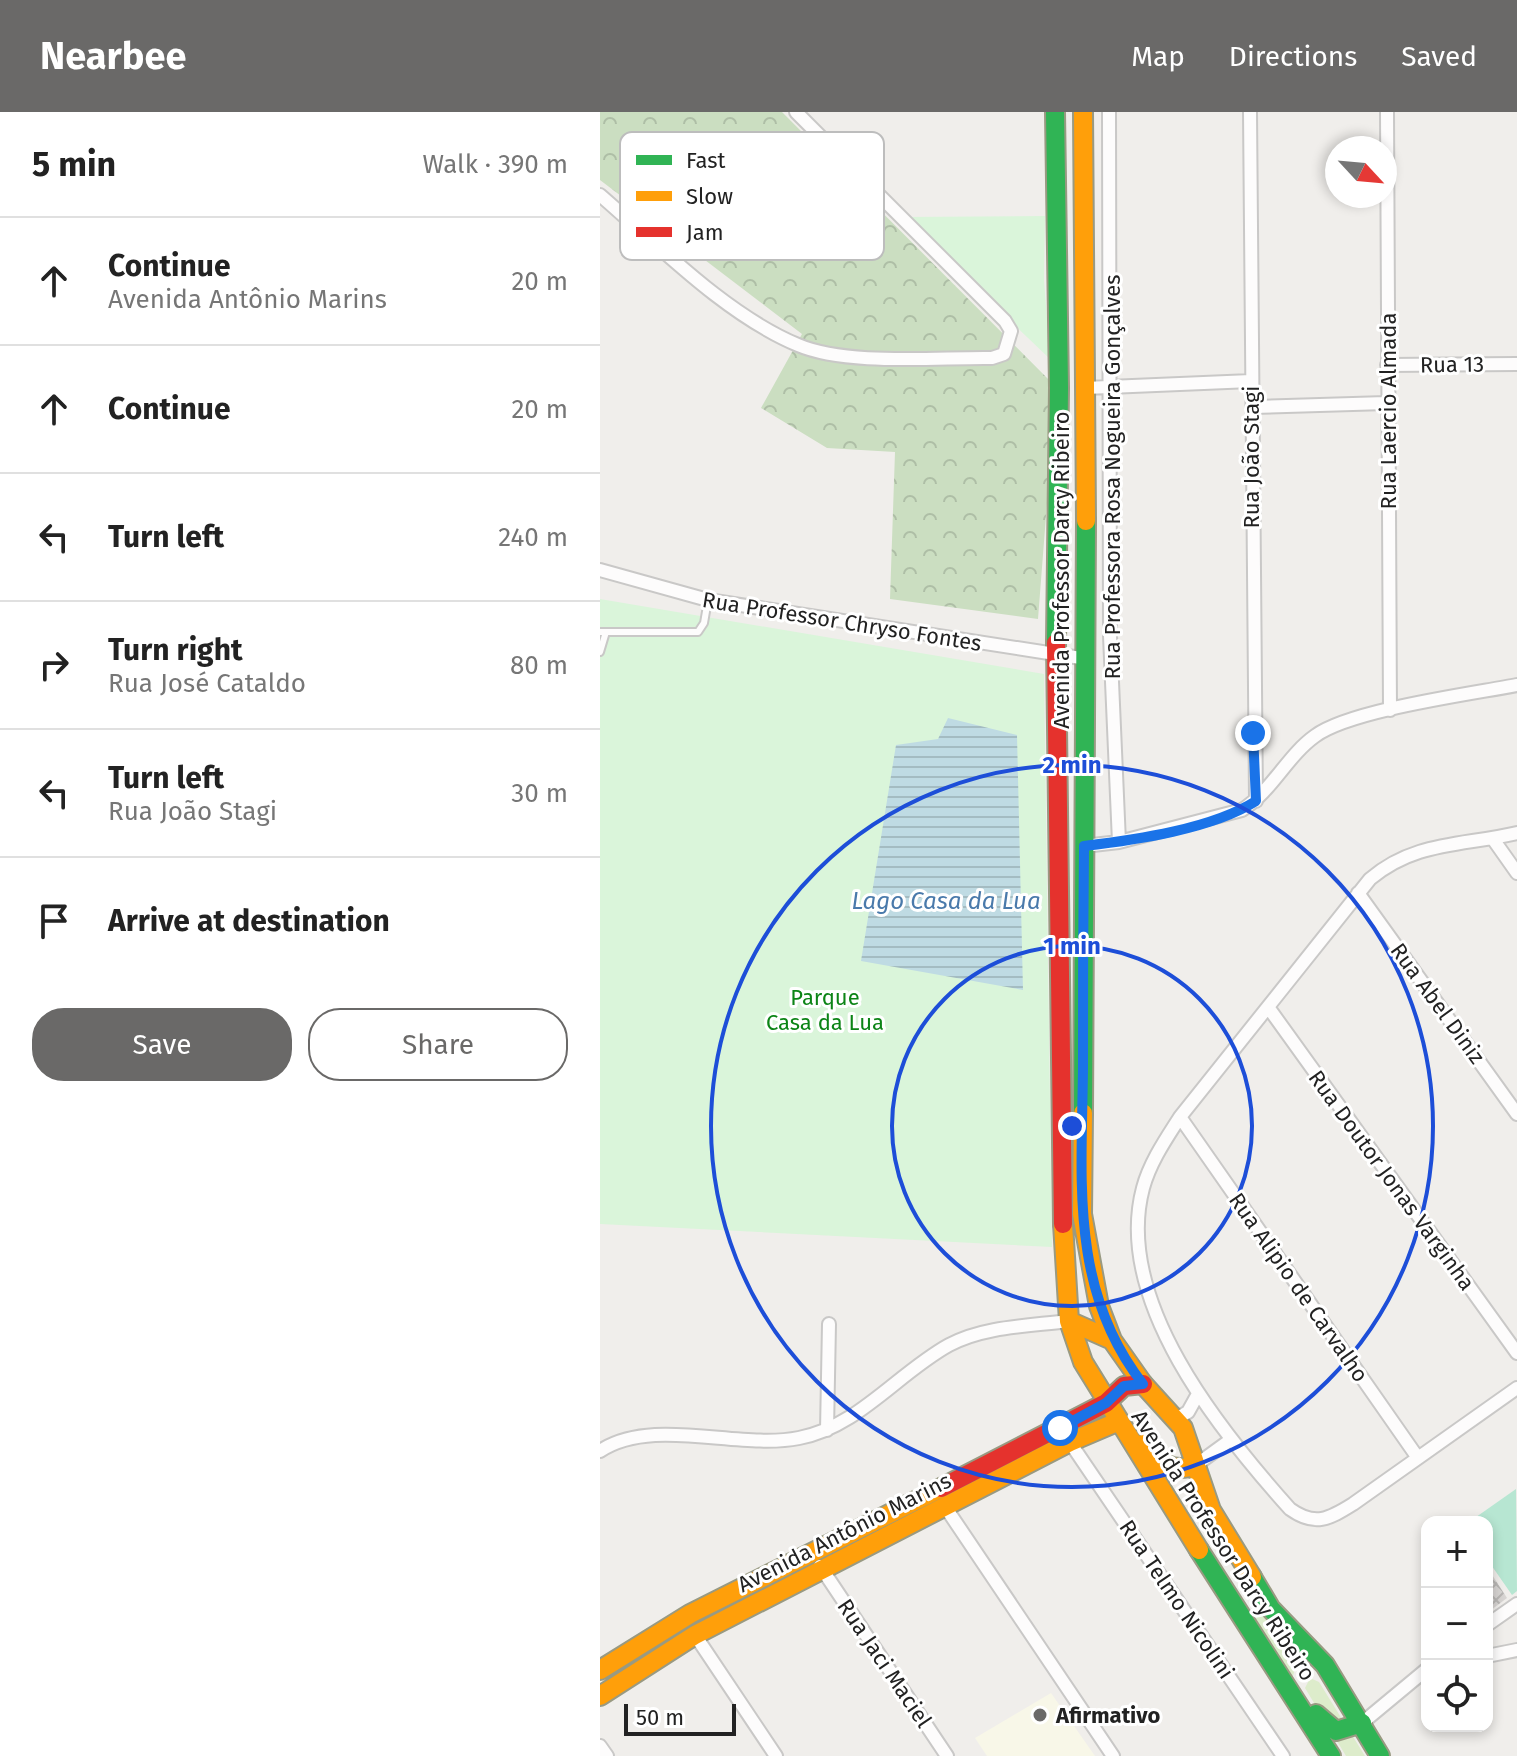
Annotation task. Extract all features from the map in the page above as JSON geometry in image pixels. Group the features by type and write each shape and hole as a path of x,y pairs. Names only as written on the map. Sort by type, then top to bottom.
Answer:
{"main road":[{"name":"Avenida Professor Darcy Ribeiro","path":"1055,112 1062,1163 1069,1321 1083,1362 1120,1428 1331,1756"},
{"name":"Avenida Professor Darcy Ribeiro","path":"1083,112 1087,659 1082,1214 1099,1306 1112,1340 1143,1384 1176,1419 1211,1510 1271,1609 1318,1656 1380,1756"},
{"path":"1069,1321 1112,1340"},
{"name":"Avenida Antônio Marins","path":"600,1696 695,1635 946,1508 1065,1435 1124,1386 1143,1384"},
{"path":"1120,1428 1137,1438 1165,1467 1181,1470 1196,1465"},
{"name":"Avenida Antônio Marins","path":"600,1670 690,1614 813,1552 1065,1435 1120,1428"},
{"path":"1281,1680 1301,1693 1331,1732 1345,1733 1362,1723"}],"street":[{"path":"796,112 816,132"},
{"name":"Rua Professora Rosa Nogueira Gonçalves","path":"1109,112 1112,387 1110,636 1119,842"},
{"name":"Rua João Stagi","path":"1250,112 1256,801"},
{"name":"Rua Laercio Almada","path":"1387,112 1386,403 1390,710"},
{"path":"600,195 620,212"},
{"path":"678,260 748,318 799,346 853,356 992,358 1004,354 1011,331 1005,321 884,200"},
{"name":"Rua 13","path":"1387,365 1517,364"},
{"path":"1085,388 1251,381"},
{"path":"1252,407 1386,403"},
{"name":"Rua Professor Chryso Fontes","path":"600,570 708,600 1087,659"},
{"path":"1084,846 1119,842 1225,816 1256,801 1319,733 1390,710 1517,685"},
{"path":"1517,833 1417,850 1378,872 1358,893 1180,1117 1156,1156 1144,1186 1138,1252 1149,1294 1198,1394 1229,1441 1290,1509 1314,1522 1329,1518 1353,1504 1517,1388"},
{"path":"1493,839 1517,873"},
{"name":"Rua Abel Diniz","path":"1358,893 1517,1114"},
{"name":"Rua Doutor Jonas Varginha","path":"1268,1007 1517,1353"},
{"name":"Rua Alipio de Carvalho","path":"1180,1117 1418,1458"},
{"path":"600,1451 632,1438 665,1435 774,1440 798,1438 827,1430 950,1345 990,1332 1069,1321"},
{"path":"827,1430 829,1324"},
{"path":"1176,1419 1188,1412 1198,1394"},
{"name":"Rua Telmo Nicolini","path":"1065,1435 1283,1756"},
{"path":"1196,1465 1229,1441"},
{"path":"946,1508 1113,1756"},
{"name":"Rua Jaci Maciel","path":"813,1552 947,1756"},
{"path":"1493,1621 1517,1604"},
{"path":"695,1635 776,1756"},
{"path":"1493,1655 1517,1650"},
{"path":"1362,1723 1421,1675"},
{"path":"600,1746 607,1756"}],"lane":[{"path":"600,652 603,632 698,632 704,623 708,600"}],"shaded area":[{"name":"Afirmativo","path":"1051,1693 1095,1756 987,1756 975,1738"}],"green space":[{"path":"600,112 782,112 802,132 620,132 620,195 600,180"},
{"path":"884,214 1056,387 1038,619 890,599 895,452 827,448 761,408 802,334 705,260 884,260"},
{"path":"1045,216 1044,280 1050,359 902,217"},
{"name":"Parque Casa da Lua","path":"600,599 1044,674 1052,1247 600,1224"},
{"path":"1516,1489 1517,1591 1512,1595 1493,1568 1493,1516 1478,1516"},
{"path":"1260,1614 1305,1650 1311,1661 1295,1670 1291,1681 1255,1619"},
{"path":"1310,1678 1319,1682 1365,1756 1346,1756 1305,1688"}],"water":[{"name":"Lago Casa da Lua","path":"948,718 1017,735 1023,990 861,961 896,745 938,739"}],"building":[{"path":"1493,1576 1507,1598 1493,1608"}],"traffic: fast":[{"path":"1055,112 1059,388 1056,643"},
{"path":"1083,1113 1086,521"},
{"path":"1199,1550 1331,1756"},
{"path":"1252,1577 1271,1609 1325,1665 1380,1756"},
{"path":"1316,1714 1336,1731 1362,1723"}],"traffic: slow":[{"path":"1083,112 1086,521"},
{"path":"1083,1113 1082,1214 1099,1306 1112,1340 1143,1384 1183,1428 1211,1510 1252,1577"},
{"path":"1063,1224 1069,1321 1083,1362 1199,1550"},
{"path":"1069,1321 1112,1340"},
{"path":"600,1696 695,1635 1070,1442 1117,1422"},
{"path":"1143,1444 1166,1465 1180,1468 1196,1465"},
{"path":"600,1670 690,1614 941,1488"}],"traffic: jam":[{"path":"1056,643 1063,1224"},
{"path":"941,1488 1106,1403 1124,1386 1143,1384"}],"place":[{"name":"Afirmativo","path":"1040,1715"}],"route":[{"path":"1060,1428 1106,1403 1124,1386 1143,1384 1112,1340 1099,1306 1084,1238 1084,846 1119,842 1225,816 1256,801 1253,733"}]}
